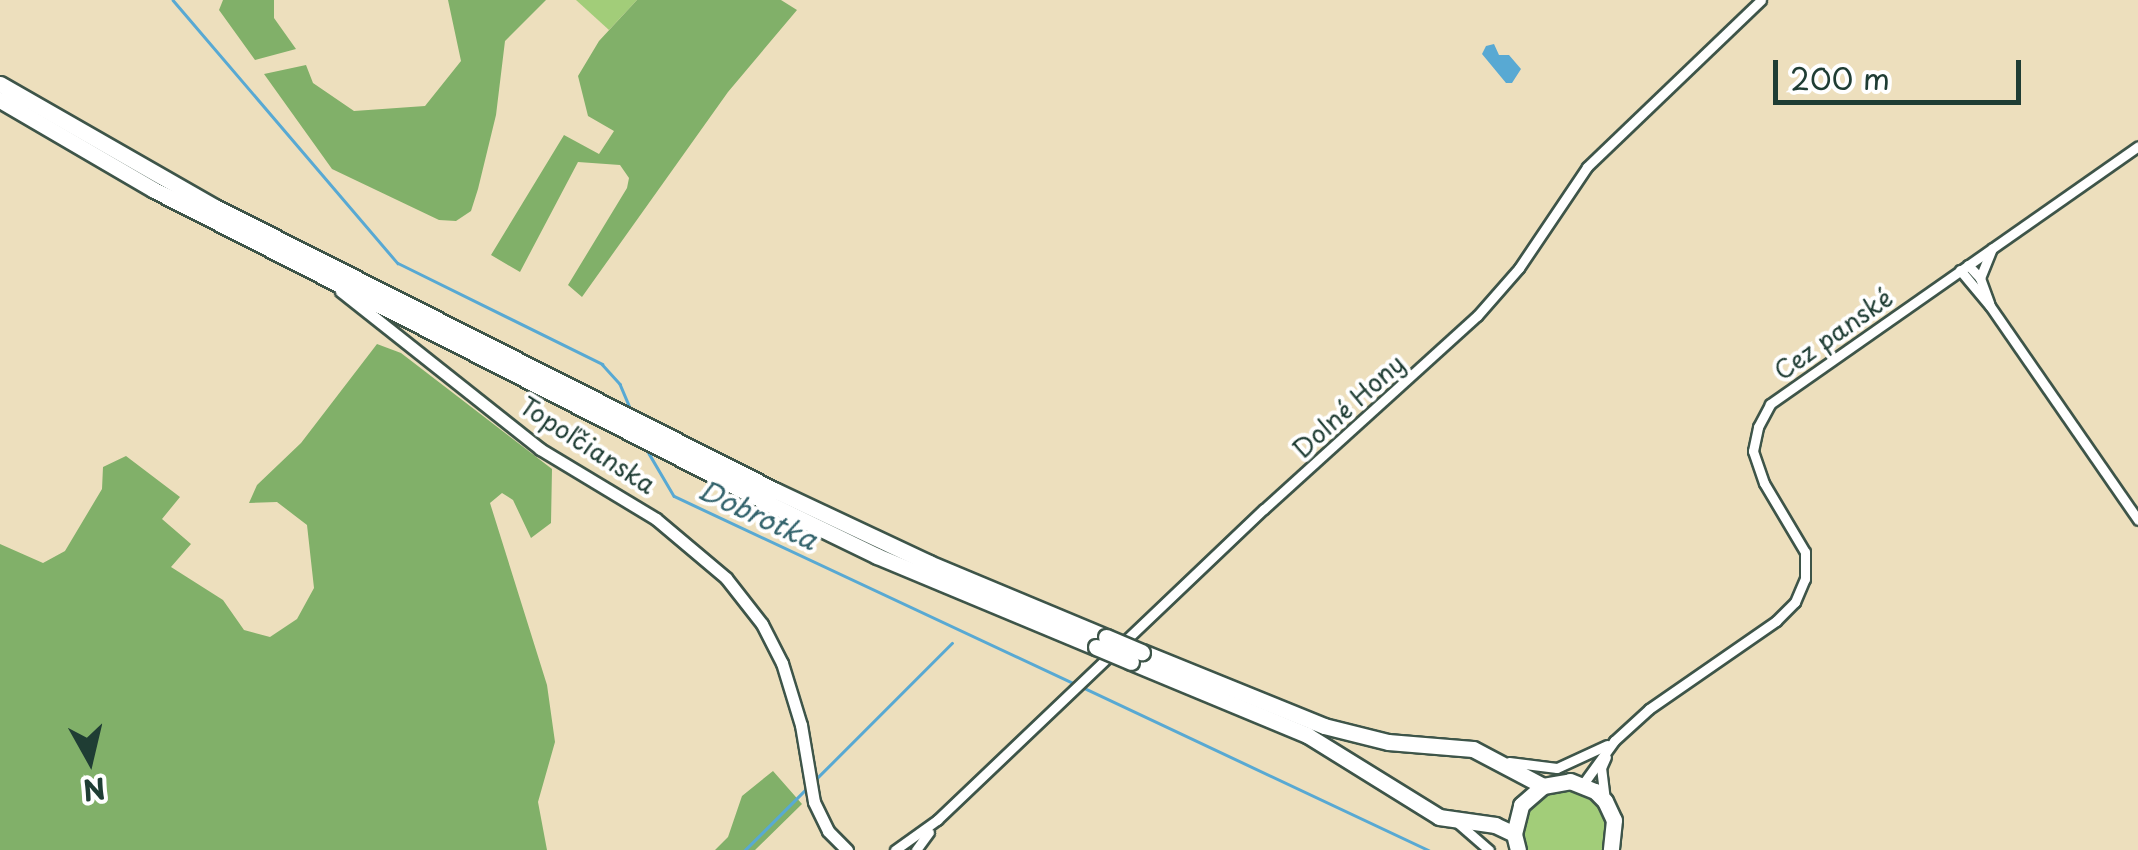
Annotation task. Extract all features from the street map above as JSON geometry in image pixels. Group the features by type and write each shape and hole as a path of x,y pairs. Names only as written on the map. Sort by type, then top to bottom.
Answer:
{"main road":[{"path":"0,84 215,206 882,542 1307,735 1418,808 1456,822 1495,825 1516,842 1522,806 1544,786 1570,781 1583,784 1605,801 1614,820 1612,850"},
{"path":"2,102 116,169 324,278 876,556 1101,642"},
{"path":"1136,657 1324,726 1388,742 1473,749 1544,786"}],"street":[{"name":"Dolné Hony","path":"895,850 937,820 1488,305 1519,268 1587,167 1761,0"},
{"name":"Cez panské","path":"1614,742 1648,709 1776,621 1795,602 1805,579 1805,552 1764,483 1753,451 1758,427 1770,404 2138,146"},
{"path":"1980,278 1992,248"},
{"path":"1964,268 1980,278 1990,306"},
{"path":"1964,268 2138,520"},
{"name":"Topoľčianska","path":"324,278 540,449 668,528 726,578 762,624 782,663 798,714 814,802 828,831 847,850"},
{"path":"2128,502 2138,512"},
{"path":"1500,761 1557,768 1614,742"},
{"path":"1583,784 1614,742"},
{"path":"1605,801 1601,768 1614,742"},
{"name":"Dolné Hony","path":"916,850 937,820"},
{"path":"1456,822 1489,850"}],"green space":[{"path":"223,0 274,0 274,18 296,49 255,60 219,10"},
{"path":"448,0 546,0 505,41 496,115 478,189 471,211 456,221 439,220 332,169 264,74 306,65 313,83 354,111 425,106 461,61"},
{"path":"576,0 637,0 609,30"},
{"path":"637,0 781,0 797,10 728,92 582,297 568,285 627,188 629,178 620,165 578,162 520,272 491,255 564,135 599,154 614,131 588,116 578,76 599,41"},
{"path":"377,344 401,353 552,469 551,523 531,538 513,500 502,493 490,503 547,685 555,742 538,802 547,850 0,850 0,544 43,563 65,551 102,489 103,467 126,456 180,497 162,519 191,544 171,567 223,600 244,630 270,637 297,619 314,588 307,525 277,502 249,503 257,485 301,443"},
{"path":"773,771 802,804 755,850 715,850 728,837 742,796"},
{"path":"1570,788 1601,807 1606,818 1604,850 1526,850 1521,832 1527,809 1546,792"}],"water":[{"path":"1494,44 1499,55 1509,55 1521,69 1512,83 1506,83 1482,54 1486,46"}],"waterway":[{"name":"Dobrotka","path":"173,0 398,263 602,364 620,384 631,410"},
{"name":"Dobrotka","path":"647,450 674,496 1075,684"},
{"path":"816,779 952,643"},
{"name":"Dobrotka","path":"1082,687 1429,850"},
{"path":"745,850 807,788"}]}
